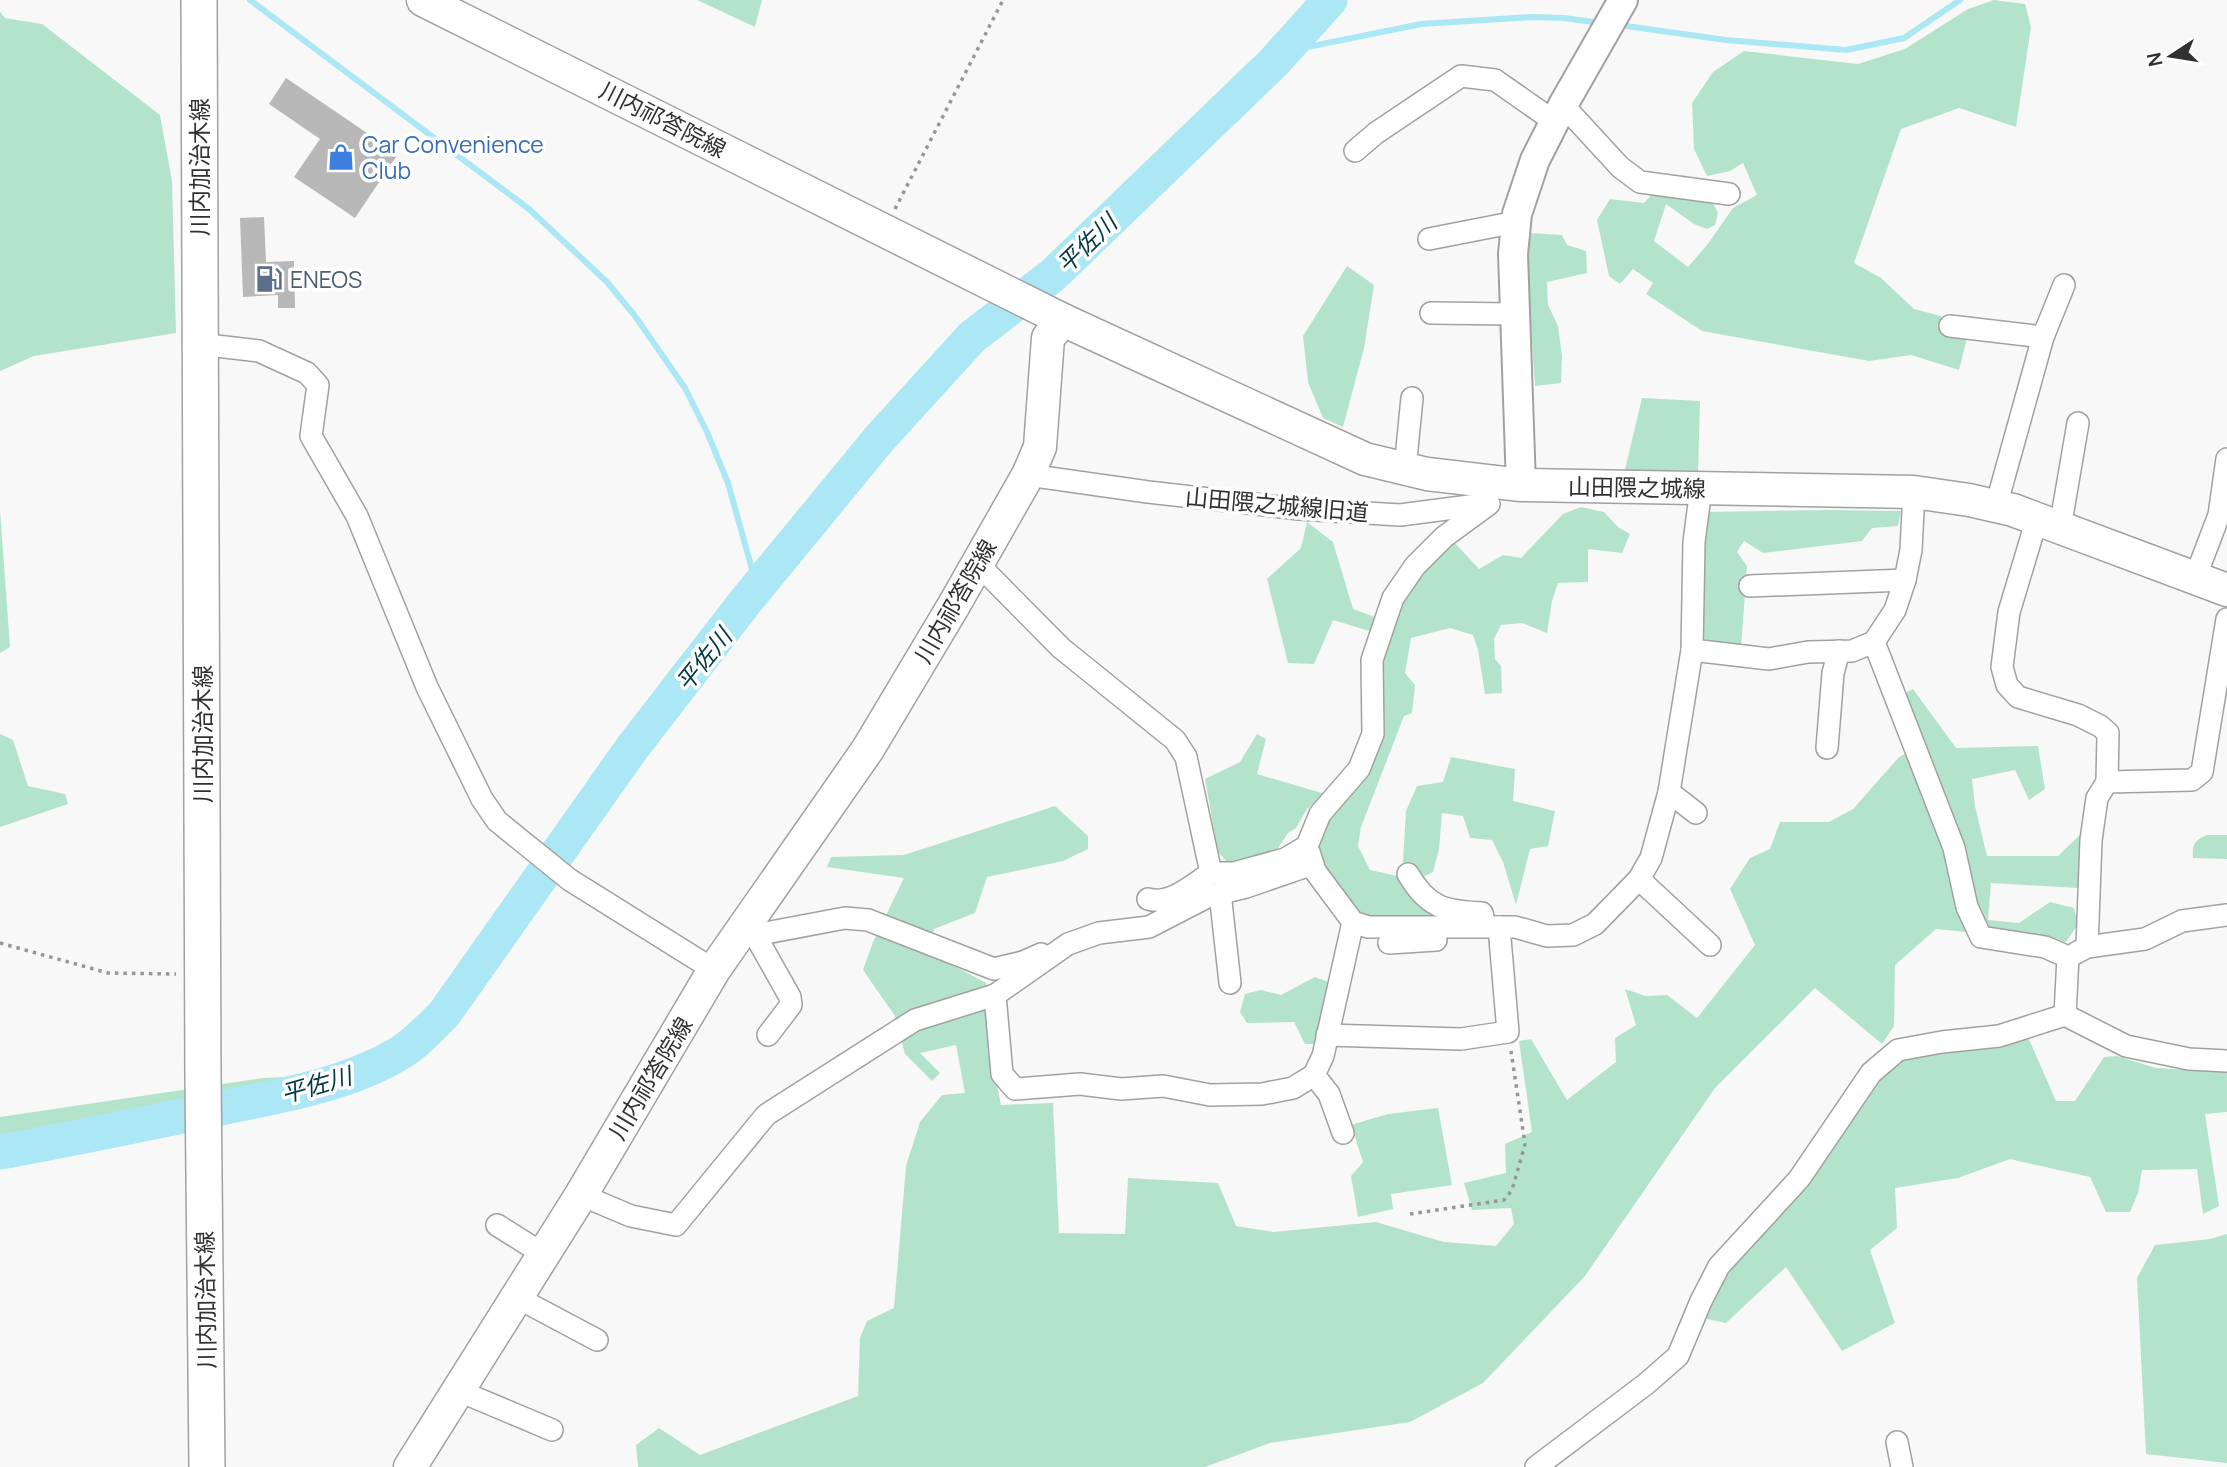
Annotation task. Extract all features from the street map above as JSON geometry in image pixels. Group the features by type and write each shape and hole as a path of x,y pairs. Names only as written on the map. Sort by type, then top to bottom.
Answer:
{"main road":[{"name":"川内加治木線","path":"199,0 207,1467"},
{"name":"川内祁答院線","path":"410,1467 581,1195 714,970 749,932 868,749 1028,475 1040,447 1052,314 423,0"},
{"name":"山田隈之城線","path":"1052,314 1365,458 1405,469 1521,485 1914,492 1969,500 1996,506 2048,524 2227,590"}],"street":[{"path":"1521,485 1514,314 1513,254 1516,222 1535,160 1614,15"},
{"path":"1355,151 1376,133 1461,76 1495,80 1559,113 1640,182 1729,194"},
{"path":"1429,239 1516,222"},
{"path":"1996,506 2043,337 2064,285"},
{"path":"1431,313 1514,314"},
{"path":"1950,326 2043,337"},
{"path":"200,344 259,351 307,373 318,386 311,436 358,516 426,687 482,799 497,821 570,880 714,970"},
{"path":"1405,469 1412,397"},
{"path":"2078,423 2048,524 2009,612 2002,667 2007,685 2018,697 2078,715 2108,733 2106,782 2097,798 2091,841 2087,947"},
{"path":"2195,578 2219,515 2227,459"},
{"name":"山田隈之城線旧道","path":"1028,475 1299,509 1400,515 1489,504 1521,485"},
{"path":"1489,504 1444,537 1415,566 1393,598 1372,660 1373,734 1359,769 1320,814 1310,855 1315,871 1353,922 1368,927 1515,927 1547,936 1573,935 1595,924 1639,879 1651,858 1669,792 1692,650 1694,542 1701,488"},
{"path":"1692,650 1769,659 1808,652 1852,651 1874,642 1895,610 1905,580 1912,550 1914,492"},
{"path":"977,563 1060,648 1175,740 1186,757 1216,883 1230,983"},
{"path":"1750,586 1905,580"},
{"path":"2106,782 2192,780 2202,772 2227,619"},
{"path":"1874,642 1954,848 1967,907 1981,937 2045,947 2068,957"},
{"path":"1827,748 1833,673 1839,651"},
{"path":"1669,792 1696,813"},
{"path":"1148,900 1158,902 1216,883 1234,873 1310,855"},
{"path":"1328,1035 1461,1039 1508,1032 1492,927 1482,913 1452,912 1434,905 1419,892 1408,874"},
{"path":"1639,879 1710,945"},
{"path":"768,1035 791,1005 790,997 749,932 845,918 868,920 994,969 1023,962 1099,933 1149,927 1209,896 1216,883"},
{"path":"2068,957 2087,947 2145,939 2182,921 2227,915"},
{"path":"995,995 1002,1074 1014,1089 1080,1084 1121,1089 1163,1086 1210,1095 1262,1094 1293,1088 1314,1075 1323,1056 1353,922"},
{"path":"1389,943 1436,940 1445,927"},
{"path":"581,1195 631,1216 676,1224 766,1115 915,1020 995,995 1068,944"},
{"path":"2065,1015 2068,957"},
{"path":"1548,1464 1678,1356 1719,1266 1799,1179 1871,1073 1898,1050 1999,1036 2065,1015 2126,1046 2189,1059 2227,1060"},
{"path":"1314,1075 1329,1094 1343,1133"},
{"path":"497,1225 543,1254"},
{"path":"516,1297 597,1340"},
{"path":"457,1390 552,1430"},
{"path":"1897,1442 1902,1467"}],"path":[{"path":"884,230 1003,0"},
{"path":"0,943 108,973 203,974"},
{"path":"1410,1214 1504,1200 1512,1190 1525,1144 1508,1032"}],"green space":[{"path":"697,0 762,0 755,27"},
{"path":"1994,0 2025,4 2031,27 2016,127 1959,108 1901,129 1854,263 1881,278 1914,309 1941,316 1941,332 1967,338 1959,370 1911,355 1869,361 1702,331 1646,294 1653,283 1633,269 1620,284 1609,276 1597,220 1610,199 1644,203 1656,190 1713,203 1718,213 1715,225 1707,229 1694,224 1666,204 1654,241 1688,267 1733,208 1757,195 1743,163 1730,171 1707,176 1694,149 1692,103 1713,72 1744,51 1858,64 1905,49 1968,9"},
{"path":"0,12 5,18 42,24 160,115 172,181 176,333 34,356 0,371"},
{"path":"1529,233 1562,235 1567,245 1586,251 1587,273 1547,282 1548,305 1558,326 1562,356 1561,383 1535,386 1526,249"},
{"path":"1347,266 1374,285 1364,348 1343,427 1323,418 1308,382 1303,336"},
{"path":"1642,398 1700,401 1698,472 1624,474"},
{"path":"1581,507 1604,512 1618,527 1630,534 1622,553 1588,549 1588,582 1558,583 1547,633 1522,623 1501,625 1494,639 1495,659 1501,666 1502,693 1485,694 1473,635 1450,628 1411,638 1405,673 1415,685 1412,713 1404,716 1361,827 1358,846 1370,870 1402,877 1406,811 1417,786 1443,782 1451,757 1515,769 1513,801 1555,811 1548,846 1530,849 1516,905 1503,862 1492,840 1470,838 1463,816 1442,813 1439,849 1433,872 1417,880 1449,922 1357,919 1312,846 1325,813 1363,770 1379,670 1393,608 1427,561 1454,542 1479,569 1503,555 1521,558 1563,514"},
{"path":"0,510 10,647 0,653"},
{"path":"1901,511 1898,526 1872,528 1862,541 1763,553 1744,541 1737,552 1747,566 1741,648 1697,646 1703,512"},
{"path":"1307,522 1333,542 1353,609 1380,619 1376,633 1333,620 1314,664 1288,663 1267,579 1301,548"},
{"path":"1913,689 1956,748 2038,746 2045,789 2029,800 2015,770 1972,779 1975,806 1987,856 2058,856 2082,833 2078,888 1991,883 1988,920 2019,923 2050,902 2074,908 2078,924 2066,942 1936,929 1895,965 1894,1026 1882,1044 1815,988 1715,1088 1585,1276 1483,1383 1410,1422 1270,1443 1205,1467 638,1467 636,1445 659,1428 700,1455 858,1396 860,1338 867,1321 894,1308 906,1166 920,1122 942,1095 965,1093 956,1045 920,1053 940,1073 932,1081 905,1054 895,1016 863,970 873,942 904,878 827,867 831,857 904,855 1055,806 1088,836 1088,849 1063,861 987,877 975,913 934,929 928,952 986,983 988,1041 1001,1105 1053,1103 1059,1233 1125,1234 1128,1178 1218,1183 1236,1226 1273,1232 1376,1222 1444,1242 1496,1246 1514,1224 1511,1208 1472,1210 1464,1183 1506,1173 1505,1144 1532,1132 1519,1041 1531,1039 1567,1100 1616,1062 1615,1038 1636,1025 1625,989 1646,996 1667,995 1697,1018 1755,945 1730,889 1750,858 1770,849 1780,822 1829,822 1853,809 1899,757 1925,744 1903,694"},
{"path":"0,734 13,740 28,786 65,794 68,804 0,827"},
{"path":"1257,734 1266,739 1257,774 1325,794 1307,809 1296,828 1288,833 1276,851 1247,862 1227,862 1218,852 1205,779 1240,762"},
{"path":"2207,835 2227,835 2227,859 2193,858 2195,844"},
{"path":"1315,977 1328,982 1315,1044 1305,1044 1294,1022 1247,1023 1240,1012 1245,994 1261,990 1281,995"},
{"path":"2028,1037 2056,1101 2075,1101 2104,1057 2117,1056 2156,1068 2227,1072 2227,1112 2205,1114 2219,1206 2203,1214 2197,1169 2142,1170 2138,1193 2130,1212 2106,1212 2090,1177 2010,1159 1958,1178 1895,1188 1897,1228 1870,1250 1895,1323 1842,1351 1786,1267 1726,1323 1702,1318 1726,1268 1874,1080 1901,1056"},
{"path":"286,1077 69,1131 0,1143 0,1117 262,1078"},
{"path":"1438,1108 1452,1185 1391,1194 1393,1209 1358,1217 1351,1176 1363,1162 1351,1125 1388,1114"},
{"path":"2227,1234 2227,1463 2146,1454 2137,1278 2155,1245 2210,1239"}],"building":[{"path":"286,78 398,154 355,218 294,177 320,139 269,104"},
{"name":"ENEOS","path":"264,217 266,262 294,261 295,308 278,308 278,295 243,297 240,218"}],"waterway":[{"path":"250,0 529,209 607,282 635,316 685,388 707,432 728,483 757,587"},
{"name":"平佐川","path":"0,1152 135,1126 334,1082 379,1064 417,1040 444,1014 632,748 745,602 879,439 972,337 1053,275 1274,62 1330,0"},
{"path":"1619,25 1726,40 1846,50 1904,38 1960,0"},
{"path":"1283,52 1421,24 1532,17 1601,23"}],"place":[{"name":"Car Convenience Club","path":"341,157"},
{"name":"ENEOS","path":"269,279"}]}
